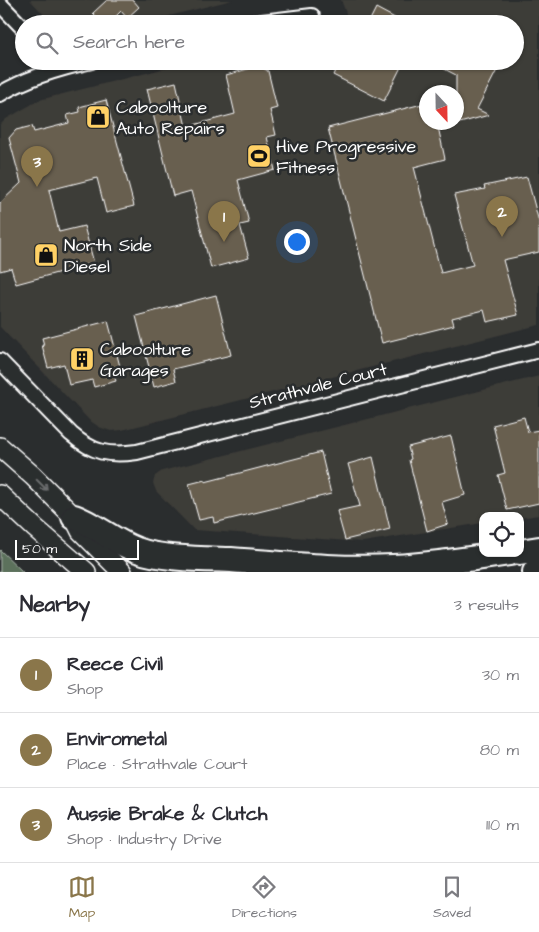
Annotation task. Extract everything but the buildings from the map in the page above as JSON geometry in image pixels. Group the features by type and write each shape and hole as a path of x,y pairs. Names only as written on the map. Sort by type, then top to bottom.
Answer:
{"highway":[{"path":"74,517 89,522 110,536 138,550 177,565 392,567 482,557"},
{"path":"524,551 539,549"},
{"path":"535,572 539,571"}],"main road":[{"path":"0,447 33,476 74,517 80,531 122,572"},
{"path":"0,495 86,572"}],"street":[{"path":"0,4 15,20"},
{"path":"0,94 42,70"},
{"name":"Strathvale Court","path":"0,361 70,434 81,443 106,454 121,454 137,452 539,350"}],"shaded area":[{"path":"30,0 232,0 173,15 44,15"},
{"path":"341,0 539,0 539,325 122,430 111,431 99,427 89,420 0,327 0,125 6,119 39,100 158,70 524,70 524,15 346,15"},
{"path":"539,376 539,515 524,517 524,512 479,512 479,524 363,542 194,530 156,491 153,483 155,476 162,471"}],"green space":[{"path":"0,550 23,572 0,572"}],"place":[{"name":"Caboolture Auto Repairs","path":"98,117"},
{"name":"Hive Progressive Fitness","path":"259,156"},
{"name":"Aussie Brake & Clutch","path":"37,187"},
{"name":"Envirometal","path":"502,237"},
{"name":"Reece Civil","path":"224,242"},
{"name":"North Side Diesel","path":"46,255"},
{"name":"Caboolture Garages","path":"82,359"}]}
